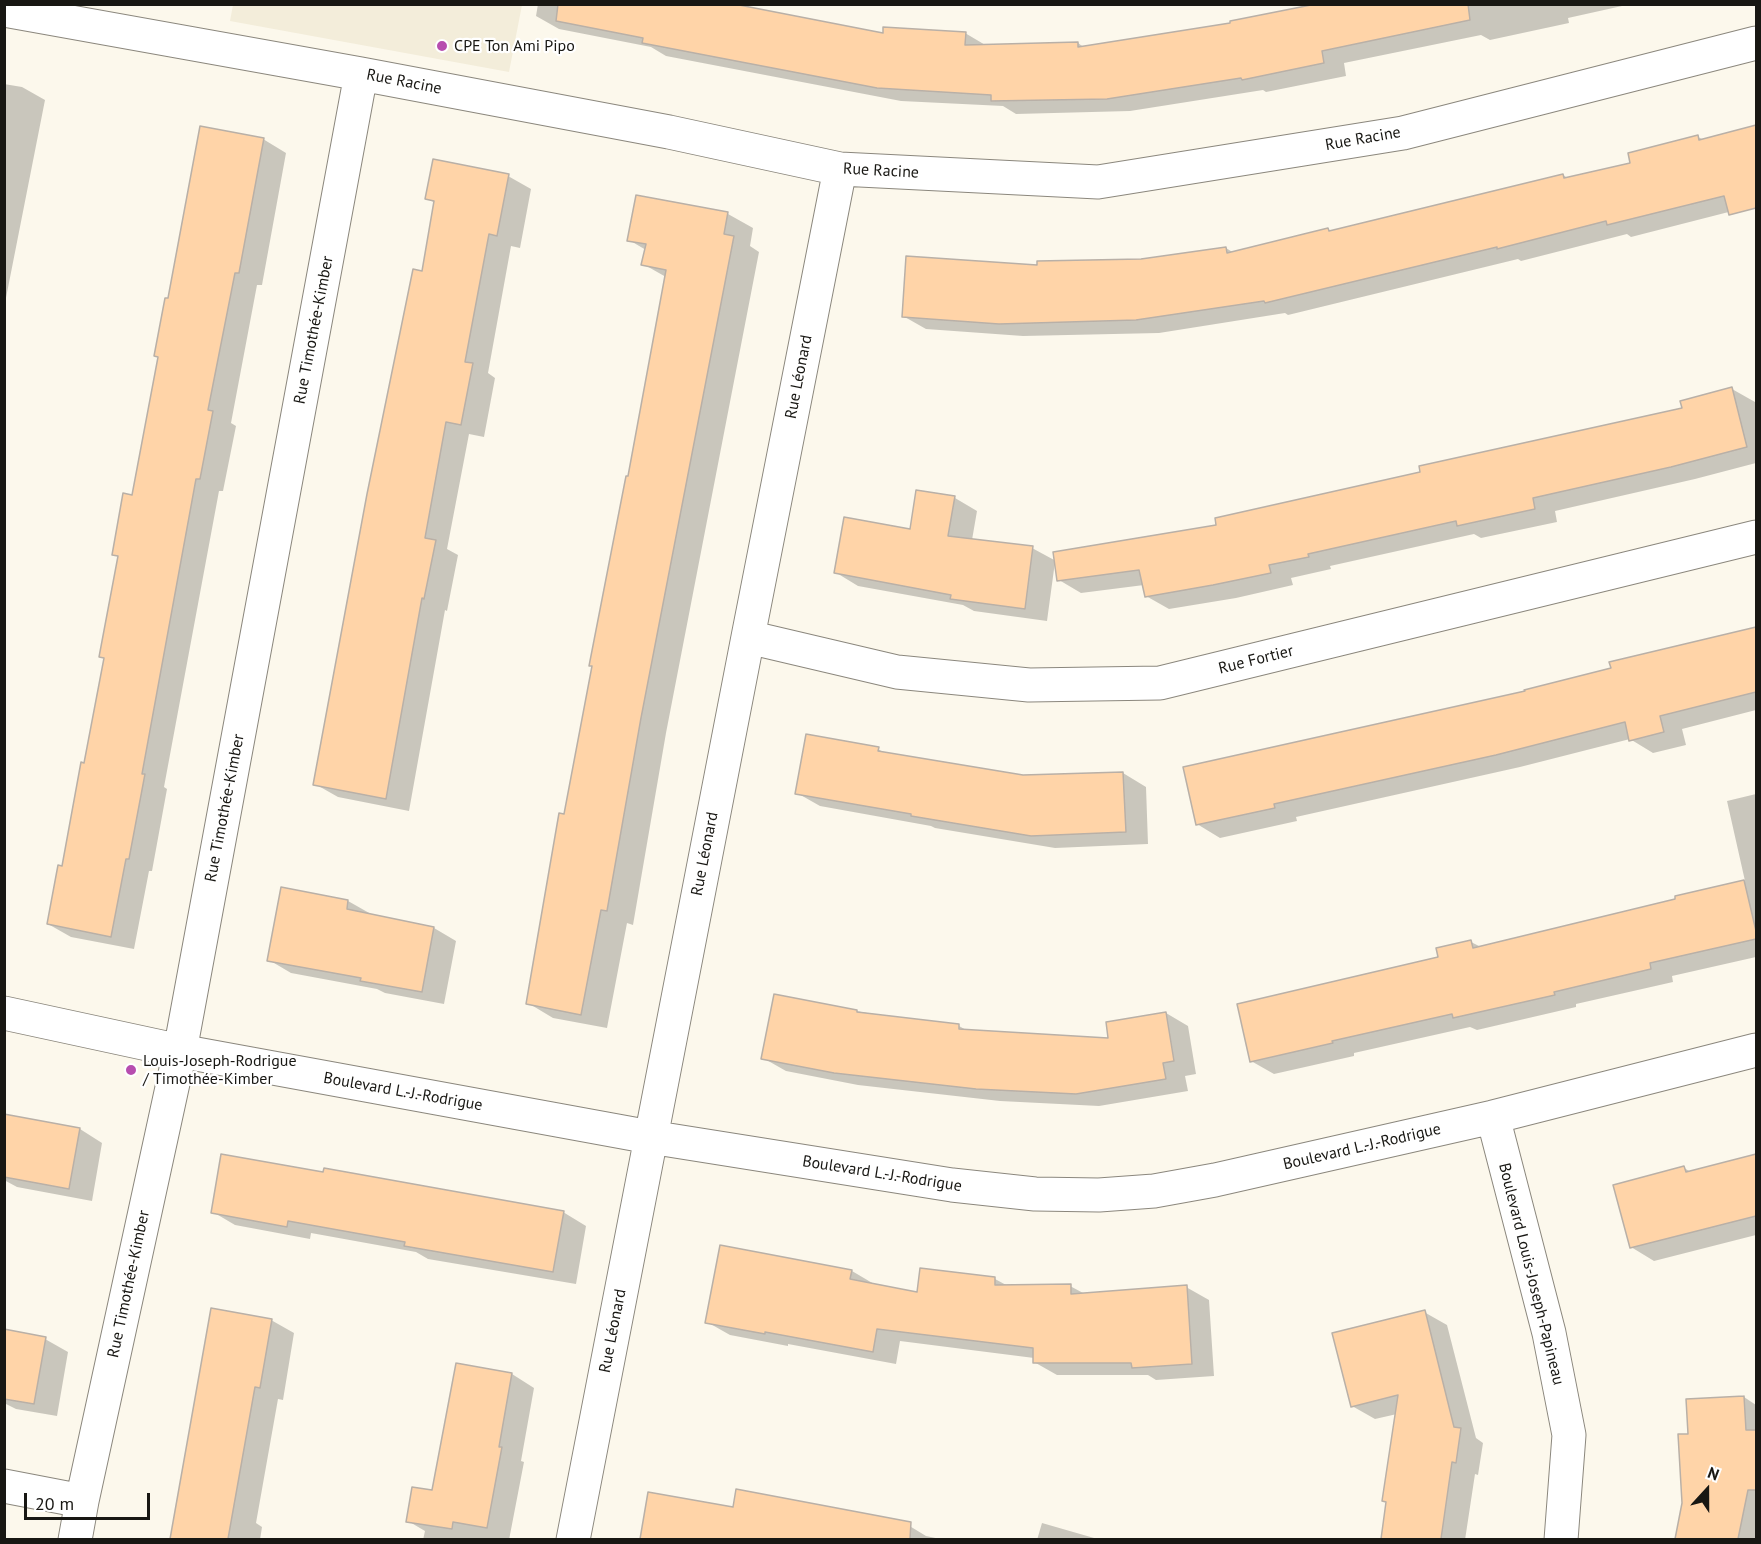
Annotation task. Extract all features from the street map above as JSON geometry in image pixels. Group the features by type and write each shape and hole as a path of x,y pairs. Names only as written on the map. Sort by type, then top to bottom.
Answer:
{"street":[{"name":"Rue Racine","path":"4,10 669,132 840,169 1098,182 1404,133 1756,42"},
{"name":"Rue Timothée-Kimber","path":"75,1539 180,1052 361,74"},
{"name":"Rue Léonard","path":"573,1539 840,169"},
{"name":"Rue Fortier","path":"748,637 897,672 1029,685 1160,683 1756,537"},
{"name":"Boulevard L.-J.-Rodrigue","path":"4,1013 180,1052 650,1137 952,1185 1035,1194 1099,1195 1154,1191 1215,1180 1492,1117 1756,1050"},
{"name":"Boulevard Louis-Joseph-Papineau","path":"1492,1117 1549,1333 1569,1435 1562,1539"},
{"path":"4,1486 82,1501"}],"shaded area":[{"name":"CPE Ton Ami Pipo","path":"233,4 522,5 509,72 230,21"}],"building":[{"path":"558,4 734,4 883,33 883,27 966,32 965,45 1078,42 1078,47 1230,23 1230,21 1316,4 1468,4 1470,20 1322,51 1324,63 1242,80 1241,78 1107,99 991,101 991,95 877,88 642,43 643,38 556,21"},
{"path":"1756,125 1756,208 1729,215 1724,196 1607,225 1606,221 1265,303 1264,301 1136,320 999,324 902,317 906,256 1037,265 1037,261 1141,259 1226,247 1227,253 1328,228 1329,231 1563,174 1564,178 1630,163 1628,153 1698,135 1699,140"},
{"path":"200,126 264,138 239,273 235,273 208,410 213,411 200,479 196,479 142,774 145,774 111,937 47,924 58,865 62,866 81,762 84,763 104,658 99,657 118,556 112,555 123,493 132,495 158,357 154,356 165,298 168,298"},
{"path":"433,159 509,174 497,236 489,234 465,362 473,363 461,425 446,422 425,538 436,540 424,599 422,598 386,799 313,785 367,494 413,269 422,271 434,201 425,199"},
{"path":"636,195 728,212 724,234 734,236 641,718 607,911 601,910 581,1015 526,1004 559,813 564,814 592,666 589,666 626,476 628,476 666,270 641,265 646,244 627,241"},
{"path":"1732,387 1747,447 1671,467 1533,498 1535,509 1457,526 1456,521 1308,554 1309,557 1269,565 1271,573 1145,597 1139,570 1057,581 1053,552 1216,525 1215,518 1420,472 1419,466 1682,408 1680,401"},
{"path":"916,490 955,496 948,536 1033,546 1025,609 950,599 951,595 834,573 844,517 910,529"},
{"path":"1756,627 1756,692 1660,716 1664,732 1629,741 1625,722 1496,755 1274,804 1275,808 1196,825 1183,767 1525,691 1611,668 1609,662"},
{"path":"806,734 879,747 878,751 1023,775 1123,772 1126,832 1031,836 795,794"},
{"path":"1744,880 1756,939 1650,963 1651,969 1554,992 1555,995 1453,1018 1452,1014 1250,1062 1237,1004 1438,957 1436,948 1471,940 1473,948"},
{"path":"281,887 348,900 347,909 434,927 422,992 267,961"},
{"path":"774,994 857,1010 857,1012 959,1024 959,1029 1108,1038 1106,1022 1166,1012 1174,1061 1163,1063 1166,1079 1076,1094 976,1089 834,1073 761,1059"},
{"path":"4,1114 80,1128 69,1189 4,1177"},
{"path":"221,1154 323,1172 324,1168 564,1211 553,1272 404,1246 405,1242 288,1221 287,1227 211,1213"},
{"path":"1756,1154 1756,1216 1630,1248 1613,1185 1684,1166 1686,1172"},
{"path":"720,1245 852,1270 850,1279 917,1292 920,1268 995,1277 995,1285 1071,1284 1071,1294 1187,1285 1192,1364 1132,1368 1131,1363 1033,1363 1033,1348 877,1329 873,1352 705,1323"},
{"path":"211,1308 272,1319 260,1388 255,1387 228,1539 170,1539"},
{"path":"1425,1310 1454,1427 1461,1428 1456,1463 1452,1462 1441,1539 1381,1539 1386,1502 1382,1501 1398,1395 1351,1407 1332,1333"},
{"path":"4,1329 46,1337 34,1404 4,1399"},
{"path":"456,1363 512,1373 499,1447 502,1447 487,1528 453,1522 452,1529 406,1522 412,1487 432,1490"},
{"path":"1744,1396 1746,1430 1756,1430 1756,1490 1748,1490 1738,1539 1675,1539 1682,1503 1678,1434 1688,1434 1686,1399"},
{"path":"736,1489 911,1522 910,1539 640,1539 648,1492 733,1507"}],"place":[{"name":"CPE Ton Ami Pipo","path":"442,46"},
{"name":"Louis-Joseph-Rodrigue / Timothée-Kimber","path":"131,1070"}]}
